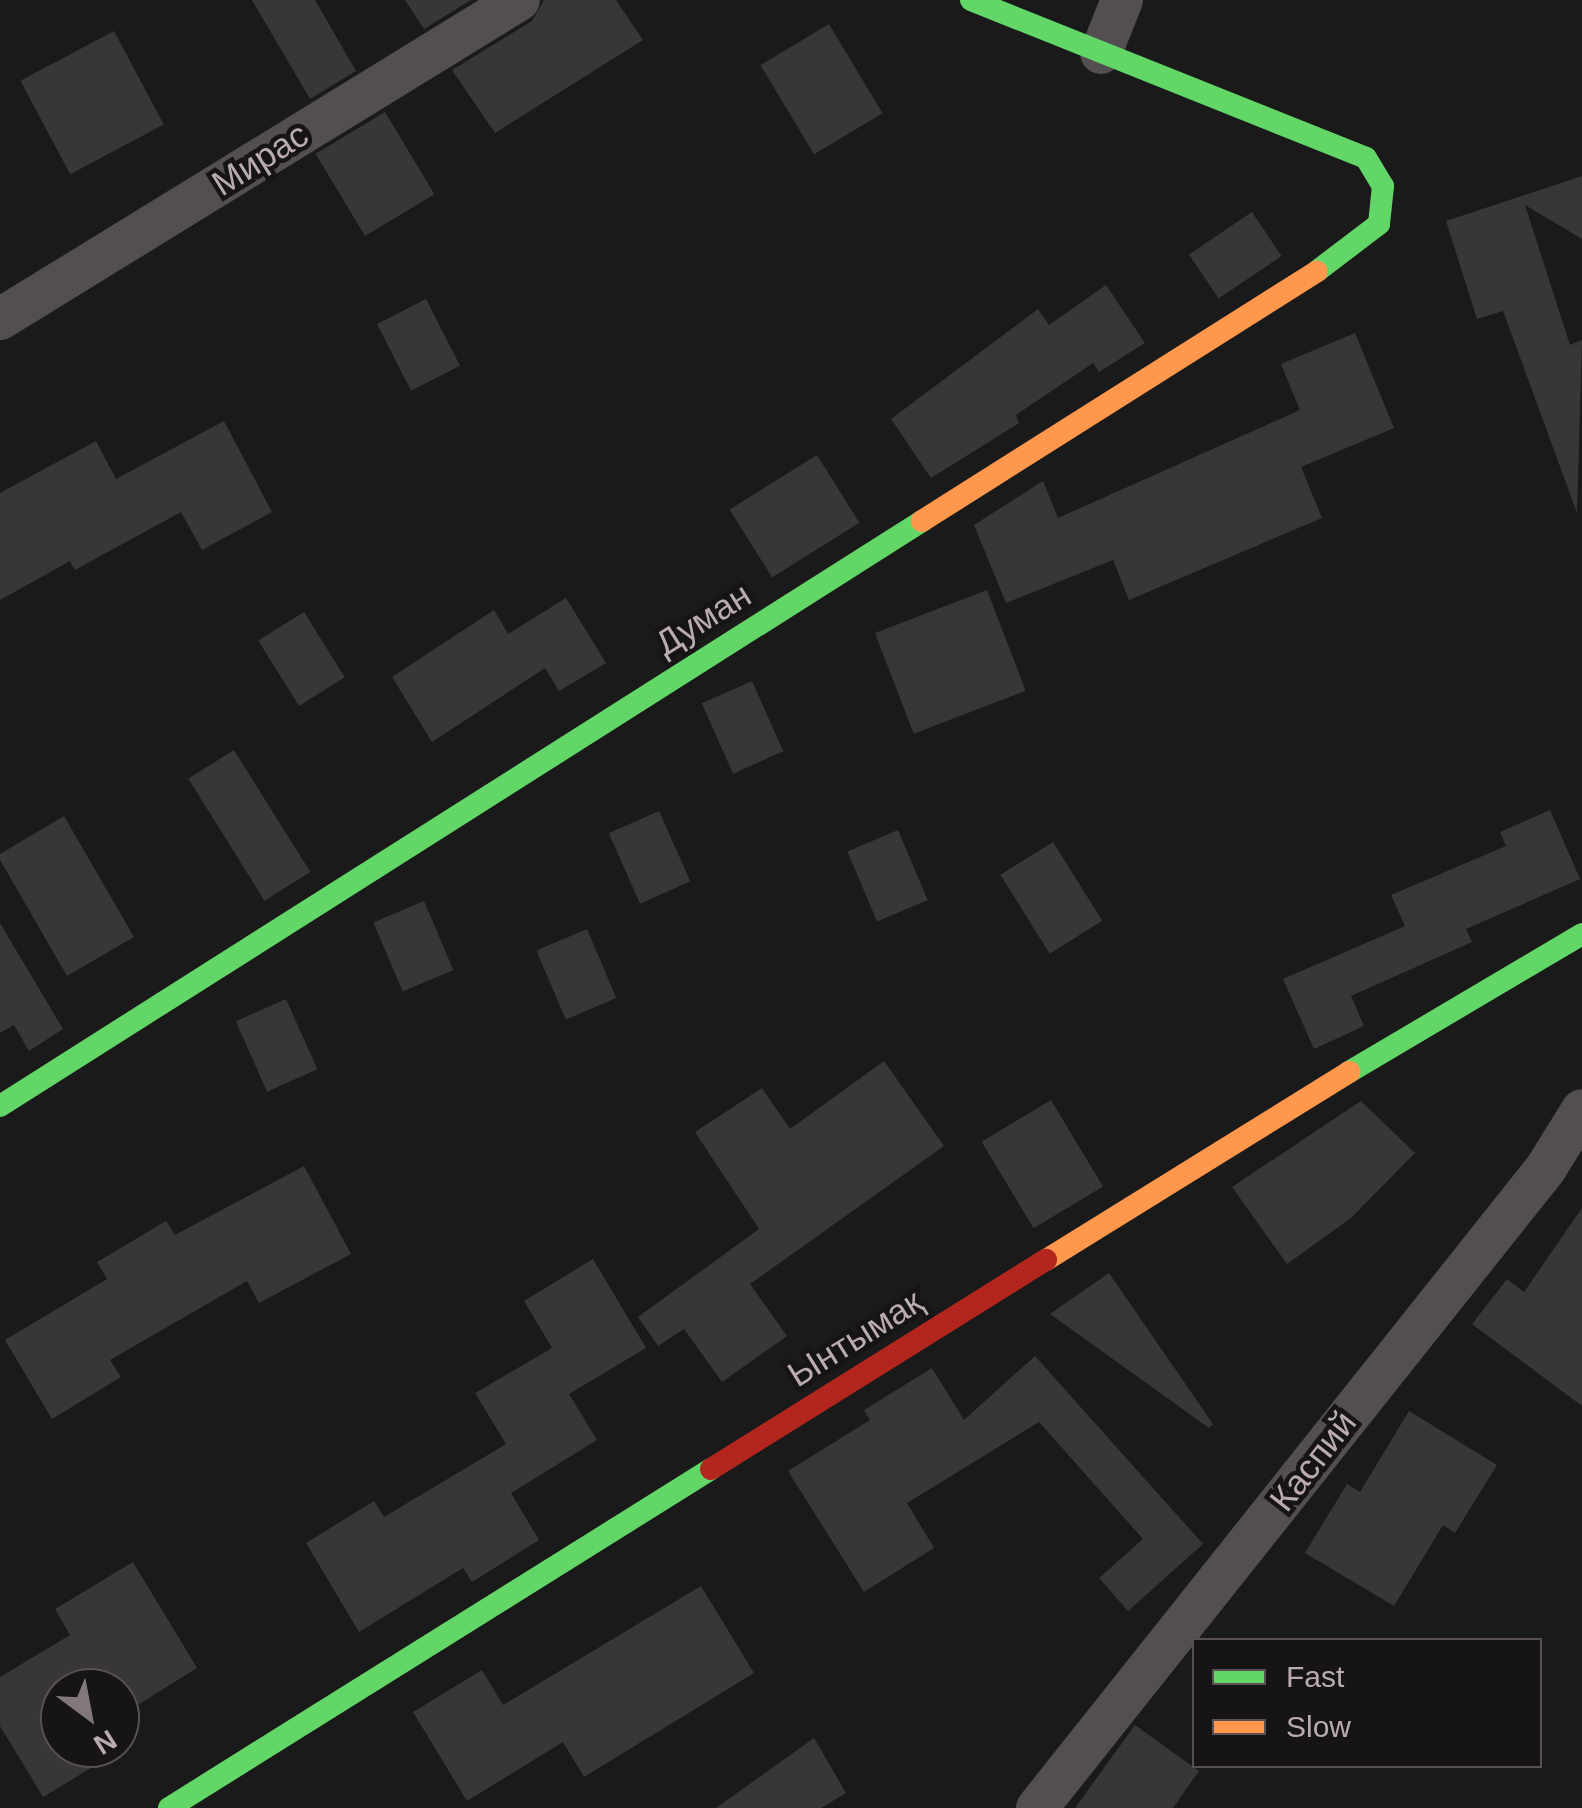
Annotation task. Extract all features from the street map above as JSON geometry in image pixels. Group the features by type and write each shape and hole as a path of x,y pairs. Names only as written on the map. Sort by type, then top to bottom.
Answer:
{"street":[{"name":"Мирас","path":"0,318 519,0"},
{"path":"971,0 1101,53 1122,0"},
{"name":"Думан","path":"0,1106 1339,257 1379,224 1384,186 1366,158 1101,53"},
{"name":"Ынтымақ","path":"169,1808 1313,1093 1582,934"},
{"name":"Каспий","path":"1037,1808 1546,1168 1582,1110"}],"building":[{"path":"252,0 315,0 356,71 310,99"},
{"path":"405,0 471,0 424,29"},
{"path":"544,0 616,0 643,40 495,133 452,70 532,21"},
{"path":"829,24 883,113 814,154 760,65"},
{"path":"114,31 164,125 70,174 20,81"},
{"path":"385,112 434,194 365,236 316,154"},
{"path":"1582,176 1582,239 1525,205 1570,345 1582,340 1577,513 1503,311 1477,319 1446,221"},
{"path":"1252,212 1282,256 1219,298 1189,254"},
{"path":"1106,285 1145,343 1099,372 1093,363 1016,415 1019,423 931,478 891,419 1038,309 1049,325"},
{"path":"426,299 460,366 411,391 377,324"},
{"path":"1355,333 1394,428 1301,467 1322,518 1129,600 1113,560 1006,603 974,525 1043,481 1058,518 1300,410 1281,364"},
{"path":"224,421 272,512 202,550 181,512 75,570 70,561 0,600 0,493 96,441 116,479"},
{"path":"817,455 859,523 772,577 730,510"},
{"path":"987,590 1026,691 914,734 875,633"},
{"path":"566,598 606,663 559,691 545,668 432,742 392,677 494,610 508,634"},
{"path":"304,612 345,677 299,706 258,641"},
{"path":"752,681 783,751 733,774 702,703"},
{"path":"234,750 310,872 265,901 188,779"},
{"path":"1550,810 1580,879 1466,929 1472,942 1351,996 1364,1026 1314,1049 1283,979 1405,926 1391,895 1506,846 1500,832"},
{"path":"659,811 690,881 640,904 609,833"},
{"path":"64,816 134,937 67,976 0,860 0,854"},
{"path":"898,830 928,900 877,921 847,851"},
{"path":"1053,842 1102,921 1050,954 1000,875"},
{"path":"424,901 453,970 403,992 373,922"},
{"path":"0,923 63,1029 29,1051 14,1025 0,1033"},
{"path":"587,929 616,998 566,1020 536,950"},
{"path":"286,999 317,1069 267,1092 236,1021"},
{"path":"884,1061 944,1146 750,1284 787,1336 722,1382 684,1329 658,1346 638,1317 759,1229 695,1132 762,1088 790,1129"},
{"path":"1051,1100 1103,1187 1034,1228 982,1142"},
{"path":"1361,1101 1415,1153 1351,1218 1287,1264 1232,1187"},
{"path":"304,1166 351,1254 259,1303 247,1281 110,1360 121,1377 52,1419 5,1340 107,1279 97,1262 166,1221 175,1235"},
{"path":"1582,1208 1582,1406 1472,1324 1507,1279 1524,1292"},
{"path":"593,1259 646,1348 569,1394 597,1440 511,1493 539,1540 472,1582 463,1568 359,1632 306,1543 374,1501 384,1517 506,1444 475,1393 552,1348 524,1301"},
{"path":"1109,1273 1213,1424 1209,1428 1050,1314"},
{"path":"1035,1356 1203,1544 1128,1611 1099,1578 1143,1539 1039,1422 907,1503 934,1548 864,1592 788,1471 870,1420 864,1410 932,1368 964,1420"},
{"path":"1409,1411 1497,1465 1455,1533 1443,1525 1394,1606 1305,1553 1347,1484 1360,1492"},
{"path":"133,1562 197,1668 140,1704 140,1668 40,1668 40,1768 91,1768 43,1797 0,1726 0,1677 70,1635 55,1609"},
{"path":"701,1586 754,1673 584,1777 563,1742 467,1801 413,1712 482,1670 503,1705"},
{"path":"1135,1725 1199,1771 1173,1808 1075,1808"},
{"path":"814,1738 846,1793 821,1808 716,1808"}],"traffic: fast":[{"path":"971,0 1366,158 1383,186 1379,224 1317,271"},
{"path":"0,1106 922,521"},
{"path":"1349,1072 1582,934"},
{"path":"169,1808 711,1469"}],"traffic: slow":[{"path":"922,521 1317,271"},
{"path":"1046,1260 1349,1072"}],"traffic: jam":[{"path":"711,1469 1046,1260"}]}
